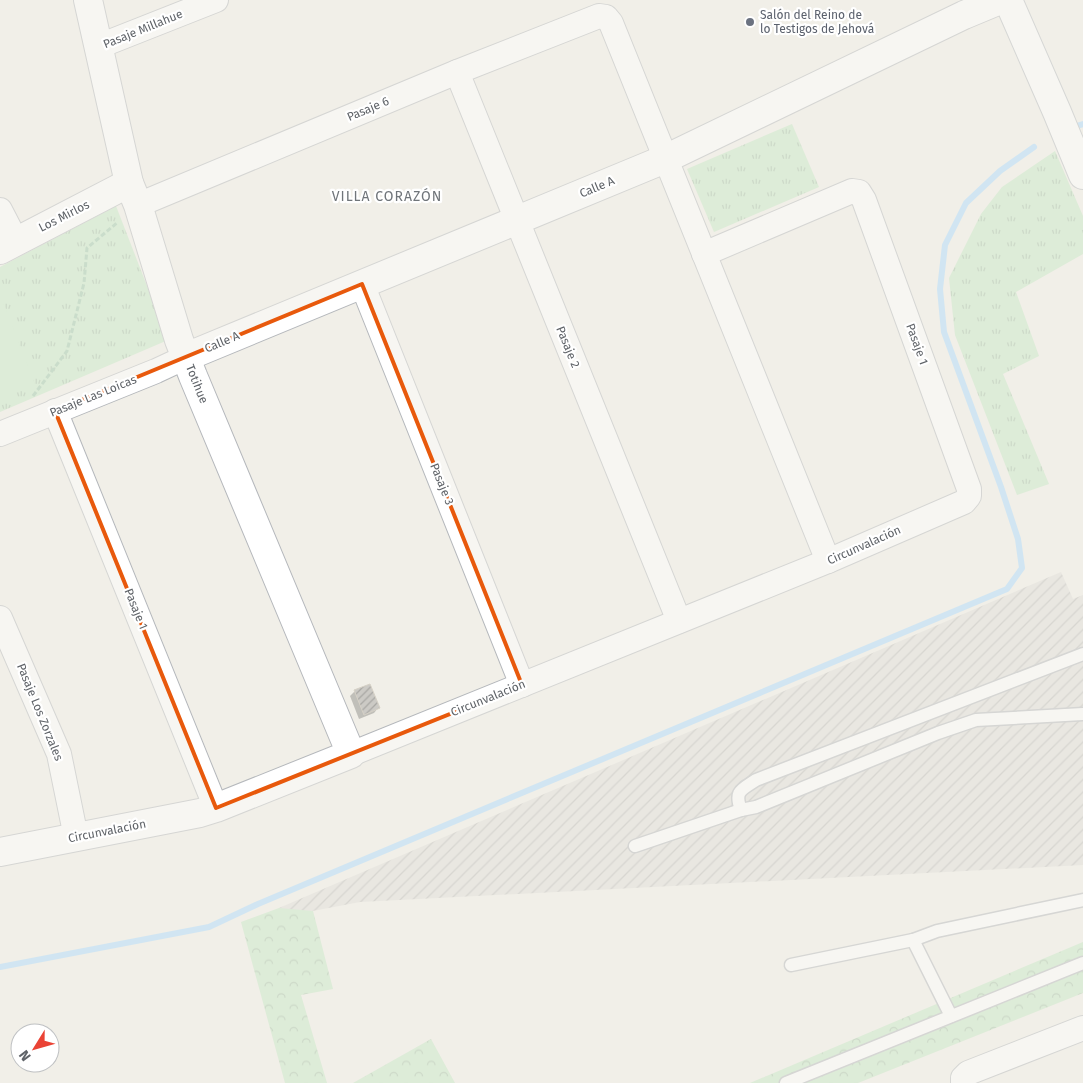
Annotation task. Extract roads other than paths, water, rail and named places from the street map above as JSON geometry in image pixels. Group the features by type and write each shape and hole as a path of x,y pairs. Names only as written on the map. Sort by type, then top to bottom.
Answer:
{"street":[{"name":"Totihue","path":"88,0 97,47 133,194 179,340 351,754"},
{"name":"Pasaje Millahue","path":"97,47 216,0"},
{"name":"Calle A","path":"186,357 666,159 964,15 1000,0"},
{"path":"1008,0 1082,172"},
{"name":"Pasaje 6","path":"133,194 457,72 599,16 606,17 611,23 666,159"},
{"name":"Pasaje 2","path":"457,72 679,621"},
{"path":"666,159 828,561"},
{"name":"Pasaje 1","path":"704,254 852,191 859,192 864,200 969,489 969,496 964,502"},
{"name":"Los Mirlos","path":"8,246 133,194"},
{"path":"0,210 8,246"},
{"name":"Pasaje 3","path":"362,284 522,685"},
{"name":"Pasaje Las Loicas","path":"0,434 186,357"},
{"name":"Pasaje 1","path":"55,411 216,808"},
{"name":"Circunvalación","path":"0,852 216,808 828,561 964,502"},
{"name":"Pasaje Los Zorzales","path":"0,618 59,754 76,838"},
{"path":"963,1083 963,1078 968,1073 1083,1028"}],"lane":[{"path":"741,810 737,799 740,790 756,780 1083,654"},
{"path":"635,846 741,810 756,807 976,720 1083,714"},
{"path":"791,965 913,940 937,931 1082,903"},
{"path":"913,940 951,1016"},
{"path":"786,1083 1083,963"}],"waterway":[{"path":"1070,128 1083,124"},
{"path":"0,967 209,927 258,904 1007,589 1022,568 1018,539 944,332 940,289 945,245 966,203 1000,171 1034,147"}],"place":[{"name":"Salón del Reino de lo Testigos de Jehová","path":"750,22"}],"district":[{"name":"VILLA CORAZÓN","path":"387,196"}]}
